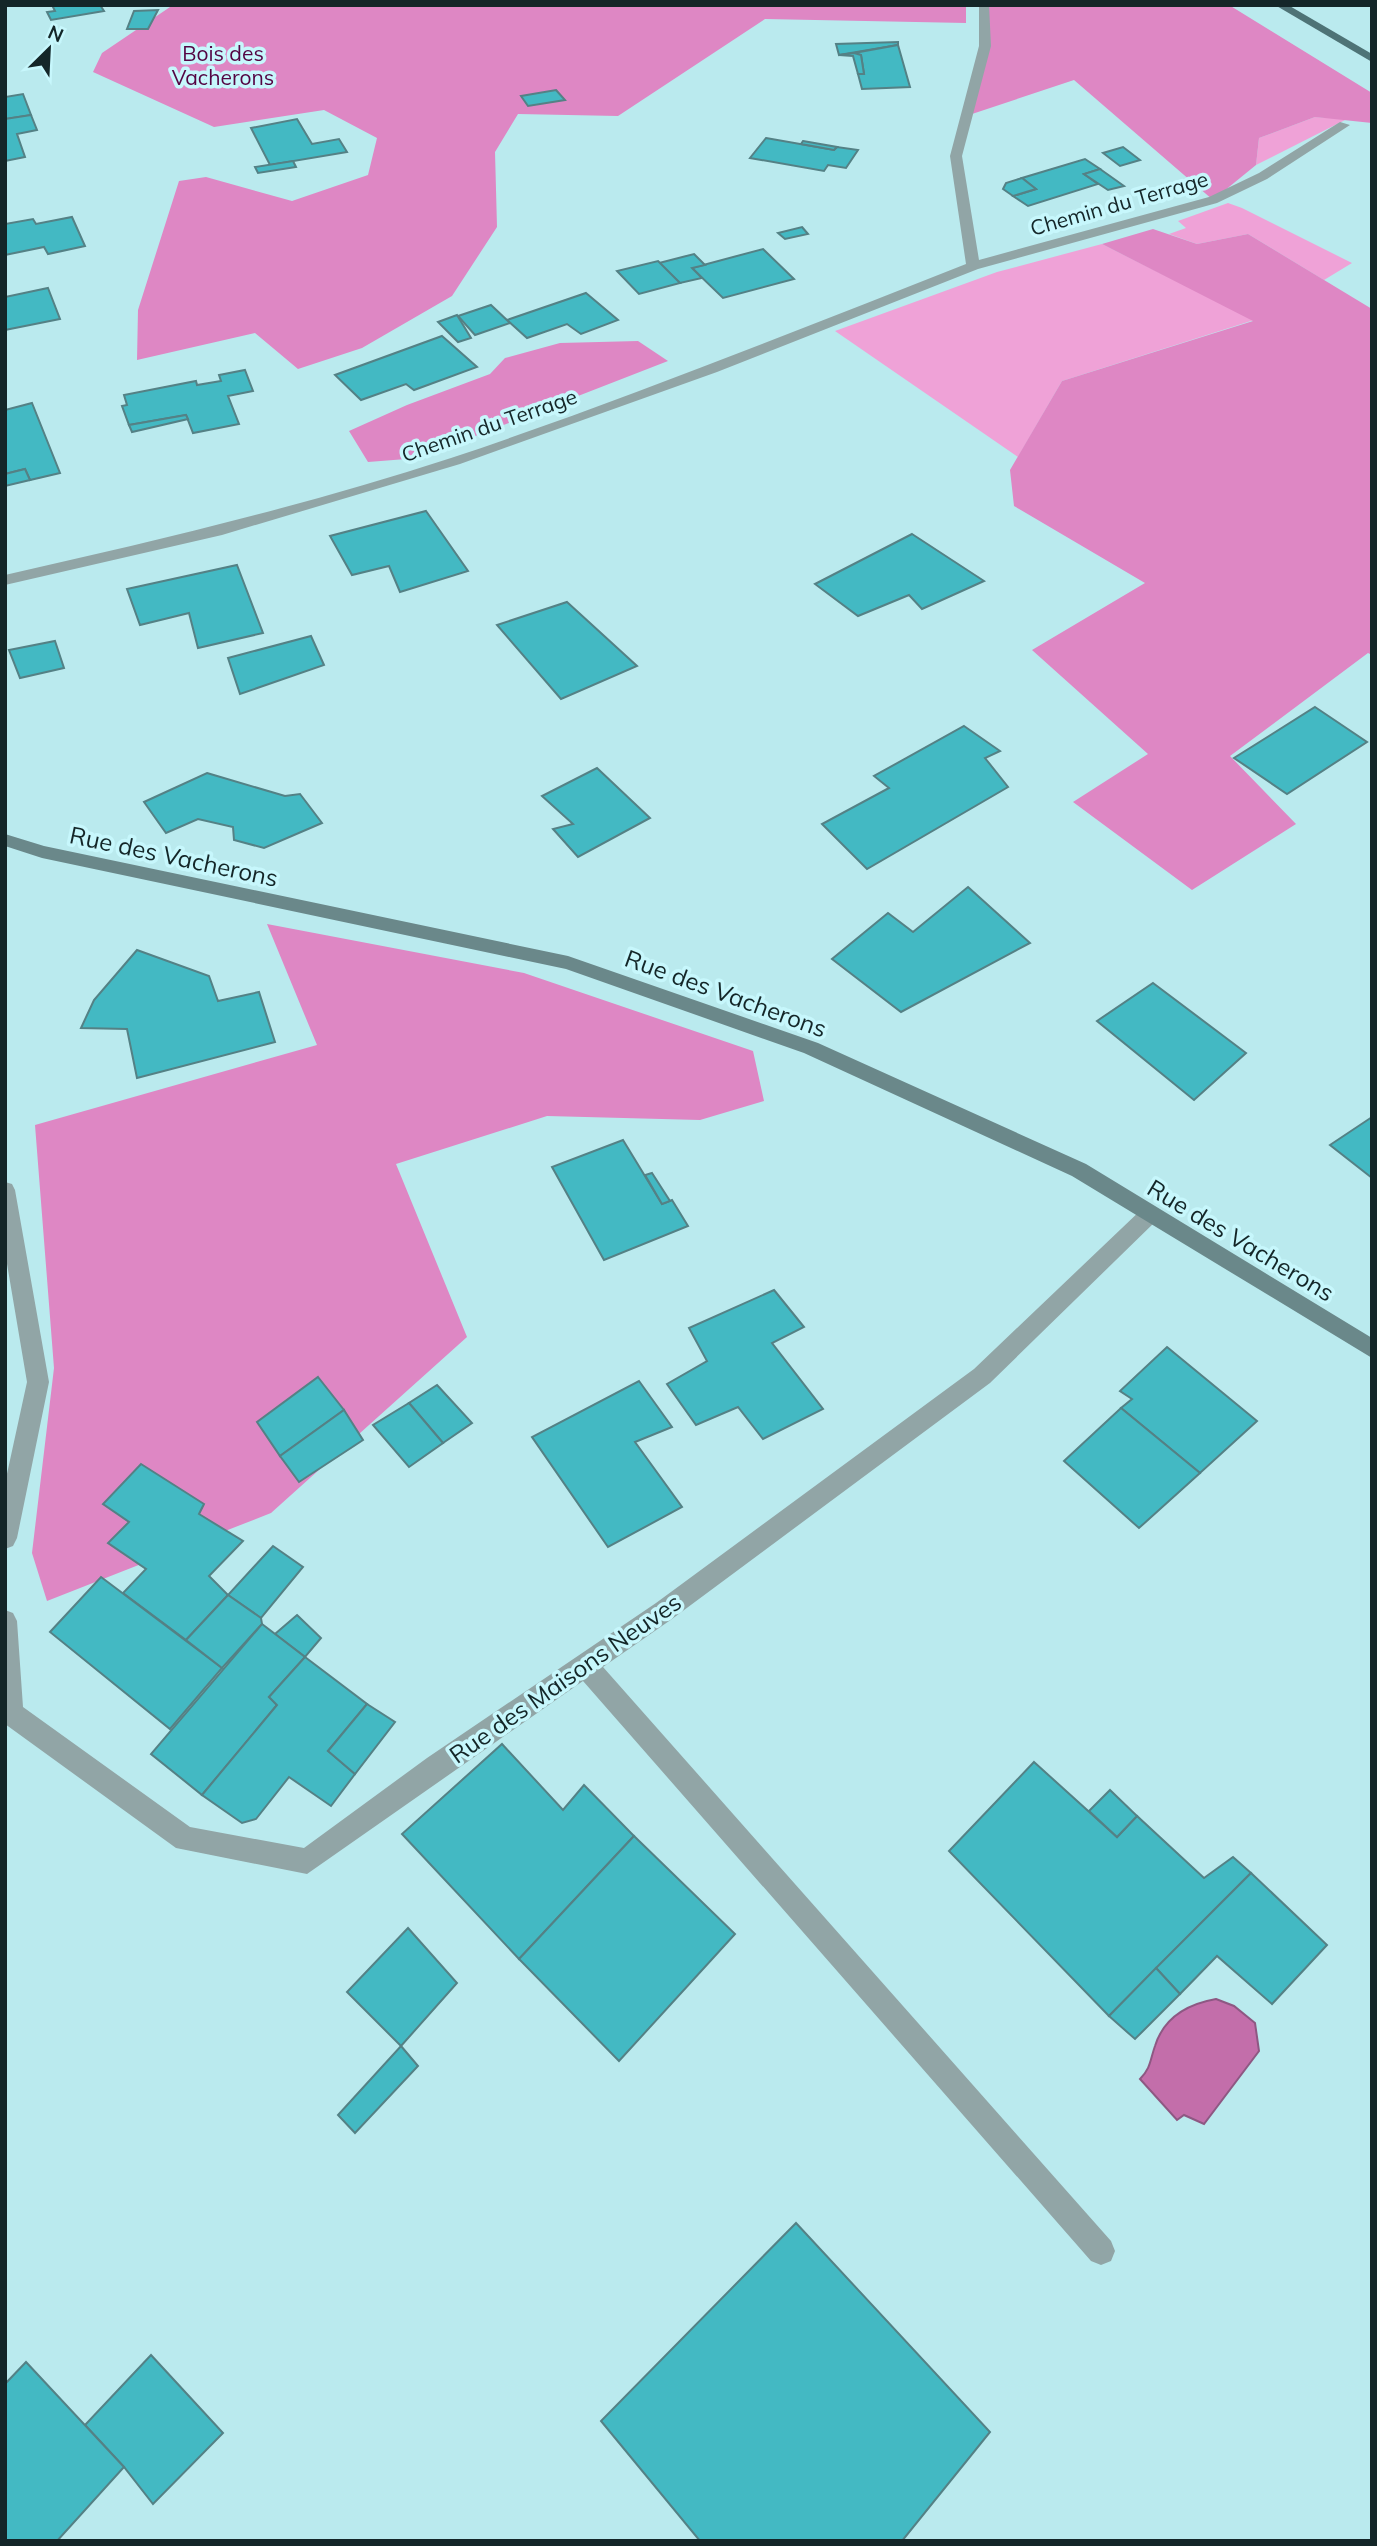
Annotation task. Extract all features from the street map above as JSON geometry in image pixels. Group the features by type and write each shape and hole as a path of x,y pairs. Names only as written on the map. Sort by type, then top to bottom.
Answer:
{"main road":[{"path":"1280,5 1372,59"}],"street":[{"path":"972,266 956,156 969,115 985,46 984,5"},
{"name":"Chemin du Terrage","path":"5,580 217,532 455,461 712,369 972,266 1213,200 1263,176 1344,125"},
{"name":"Rue des Vacherons","path":"5,840 42,852 173,881 568,963 811,1048 1079,1170 1372,1349"},
{"path":"5,1190 38,1382 5,1538"},
{"name":"Rue des Maisons Neuves","path":"5,1620 11,1713 185,1839 307,1861 664,1611 982,1376 1150,1214"},
{"path":"585,1665 1101,2252"}],"shaded area":[{"path":"1315,117 1347,119 1256,165 1259,138"},
{"path":"1228,203 1352,263 1324,280 1248,234 1197,244 1169,234 1186,228 1178,221"},
{"path":"1102,244 1254,320 1062,381 1018,457 835,331 997,272"},
{"path":"1216,1999 1234,2006 1255,2023 1259,2051 1204,2124 1184,2115 1177,2120 1140,2079 1148,2067 1164,2027 1187,2008"}],"green space":[{"name":"Bois des Vacherons","path":"173,5 966,5 966,23 765,19 618,116 518,114 495,152 497,227 452,296 362,348 298,369 255,333 137,360 138,310 179,181 206,177 292,201 368,175 377,138 324,110 214,127 93,72 102,53"},
{"path":"987,5 1229,5 1372,93 1372,123 1315,117 1259,138 1256,165 1213,200 1074,80 969,115"},
{"path":"1153,229 1197,244 1248,234 1372,309 1372,655 1368,653 1230,756 1296,824 1192,890 1073,802 1148,754 1032,650 1145,583 1014,506 1010,470 1062,381 1253,321 1102,244"},
{"path":"638,341 668,361 419,458 368,462 349,431 407,405 490,374 505,358 560,343"},
{"path":"267,924 524,973 753,1051 764,1101 700,1120 547,1116 396,1164 467,1337 271,1513 47,1601 32,1553 54,1368 35,1125 317,1045"}],"building":[{"path":"52,5 100,5 104,11 51,20 47,12 55,11"},
{"path":"158,10 148,29 127,29 134,11"},
{"path":"898,42 898,45 839,55 836,44"},
{"path":"898,45 910,87 862,89 858,74 864,74 861,55 854,53"},
{"path":"839,55 861,55 864,74 858,74 853,56"},
{"path":"556,90 565,100 528,106 521,96"},
{"path":"23,94 31,115 5,119 5,97"},
{"path":"31,115 37,130 17,134 25,157 5,161 5,119"},
{"path":"297,119 312,144 339,139 347,152 270,165 251,128"},
{"path":"766,138 834,150 837,147 858,150 846,168 828,165 824,171 750,158"},
{"path":"803,141 837,147 834,150 801,144"},
{"path":"1123,147 1140,160 1120,166 1103,153"},
{"path":"1085,159 1100,169 1084,174 1098,184 1028,206 1013,196 1036,189 1022,178"},
{"path":"293,161 296,167 258,173 255,167"},
{"path":"1100,169 1124,186 1108,190 1084,174"},
{"path":"1022,178 1036,189 1013,196 1003,189 1006,183"},
{"path":"72,217 85,246 48,254 44,247 5,255 5,224 33,219 36,224"},
{"path":"802,227 808,234 785,239 778,233"},
{"path":"763,249 794,279 723,298 692,268"},
{"path":"694,254 705,265 692,268 702,278 680,283 659,263"},
{"path":"658,261 680,283 639,294 617,271"},
{"path":"48,288 60,319 5,330 5,297"},
{"path":"586,293 618,320 581,334 567,324 527,338 507,320"},
{"path":"491,305 510,323 475,335 458,316"},
{"path":"457,315 471,338 458,342 438,322"},
{"path":"442,336 477,367 414,390 406,384 361,400 335,375"},
{"path":"245,370 253,391 228,396 239,424 193,433 186,415 129,425 122,406 127,405 124,395 196,381 197,385 221,381 219,375"},
{"path":"32,403 60,473 30,480 25,469 5,474 5,410"},
{"path":"186,415 188,419 132,432 129,425"},
{"path":"25,469 30,480 5,486 5,474"},
{"path":"426,511 468,571 400,592 389,566 352,575 330,536"},
{"path":"912,534 984,581 922,609 909,595 858,616 815,584"},
{"path":"237,565 263,633 198,648 189,613 140,625 127,589"},
{"path":"567,602 637,666 561,699 497,625"},
{"path":"311,636 324,665 240,694 228,658"},
{"path":"55,641 64,668 20,678 9,650"},
{"path":"1315,707 1367,742 1287,794 1234,758"},
{"path":"964,726 1000,751 985,758 1008,787 867,869 822,824 889,788 874,776"},
{"path":"597,768 650,818 578,857 553,829 573,824 542,796"},
{"path":"207,773 285,796 300,794 322,823 264,848 234,840 233,827 198,819 166,833 144,802"},
{"path":"968,887 1030,943 901,1012 832,959 888,913 913,932"},
{"path":"137,950 209,976 218,1001 259,992 275,1042 137,1078 127,1029 81,1028 94,1000"},
{"path":"1153,983 1246,1053 1194,1100 1097,1021"},
{"path":"1372,1117 1372,1178 1330,1145"},
{"path":"623,1140 662,1204 672,1200 688,1226 604,1260 552,1167"},
{"path":"652,1173 670,1201 662,1204 645,1175"},
{"path":"774,1290 804,1327 772,1343 823,1409 763,1439 738,1407 696,1425 667,1384 707,1361 689,1328"},
{"path":"1167,1347 1257,1421 1200,1473 1121,1408 1132,1399 1120,1391"},
{"path":"318,1377 344,1410 280,1456 257,1422"},
{"path":"639,1381 672,1427 635,1442 682,1507 608,1547 532,1437"},
{"path":"437,1385 472,1423 443,1443 409,1403"},
{"path":"409,1403 443,1443 409,1467 373,1425"},
{"path":"1121,1408 1200,1473 1139,1528 1064,1461"},
{"path":"344,1410 363,1440 299,1482 280,1456"},
{"path":"141,1464 204,1504 199,1514 243,1541 209,1576 228,1595 186,1640 123,1593 146,1569 108,1543 129,1522 103,1504"},
{"path":"273,1546 303,1567 261,1618 228,1595"},
{"path":"101,1577 222,1668 170,1729 50,1632"},
{"path":"228,1595 261,1618 262,1624 222,1668 186,1640"},
{"path":"297,1615 321,1638 305,1657 275,1634"},
{"path":"262,1624 305,1657 269,1697 277,1705 202,1795 151,1754"},
{"path":"305,1657 367,1704 328,1751 355,1774 331,1806 289,1777 256,1819 242,1823 202,1795 277,1705 269,1697"},
{"path":"367,1704 395,1722 355,1774 328,1751"},
{"path":"502,1744 563,1810 584,1785 634,1836 519,1959 402,1834"},
{"path":"1034,1762 1117,1837 1137,1816 1204,1878 1233,1857 1251,1873 1109,2016 949,1851"},
{"path":"1110,1790 1137,1816 1117,1837 1089,1811"},
{"path":"634,1836 735,1934 619,2061 519,1959"},
{"path":"1251,1873 1327,1945 1272,2004 1217,1956 1180,1994 1156,1968"},
{"path":"408,1928 457,1983 401,2046 347,1992"},
{"path":"1156,1968 1180,1994 1135,2039 1109,2016"},
{"path":"401,2046 418,2066 355,2133 338,2115"},
{"path":"796,2223 990,2432 902,2541 700,2541 601,2421"},
{"path":"151,2355 223,2433 153,2504 124,2467 85,2425"},
{"path":"26,2362 124,2467 57,2541 5,2541 5,2384"}]}
